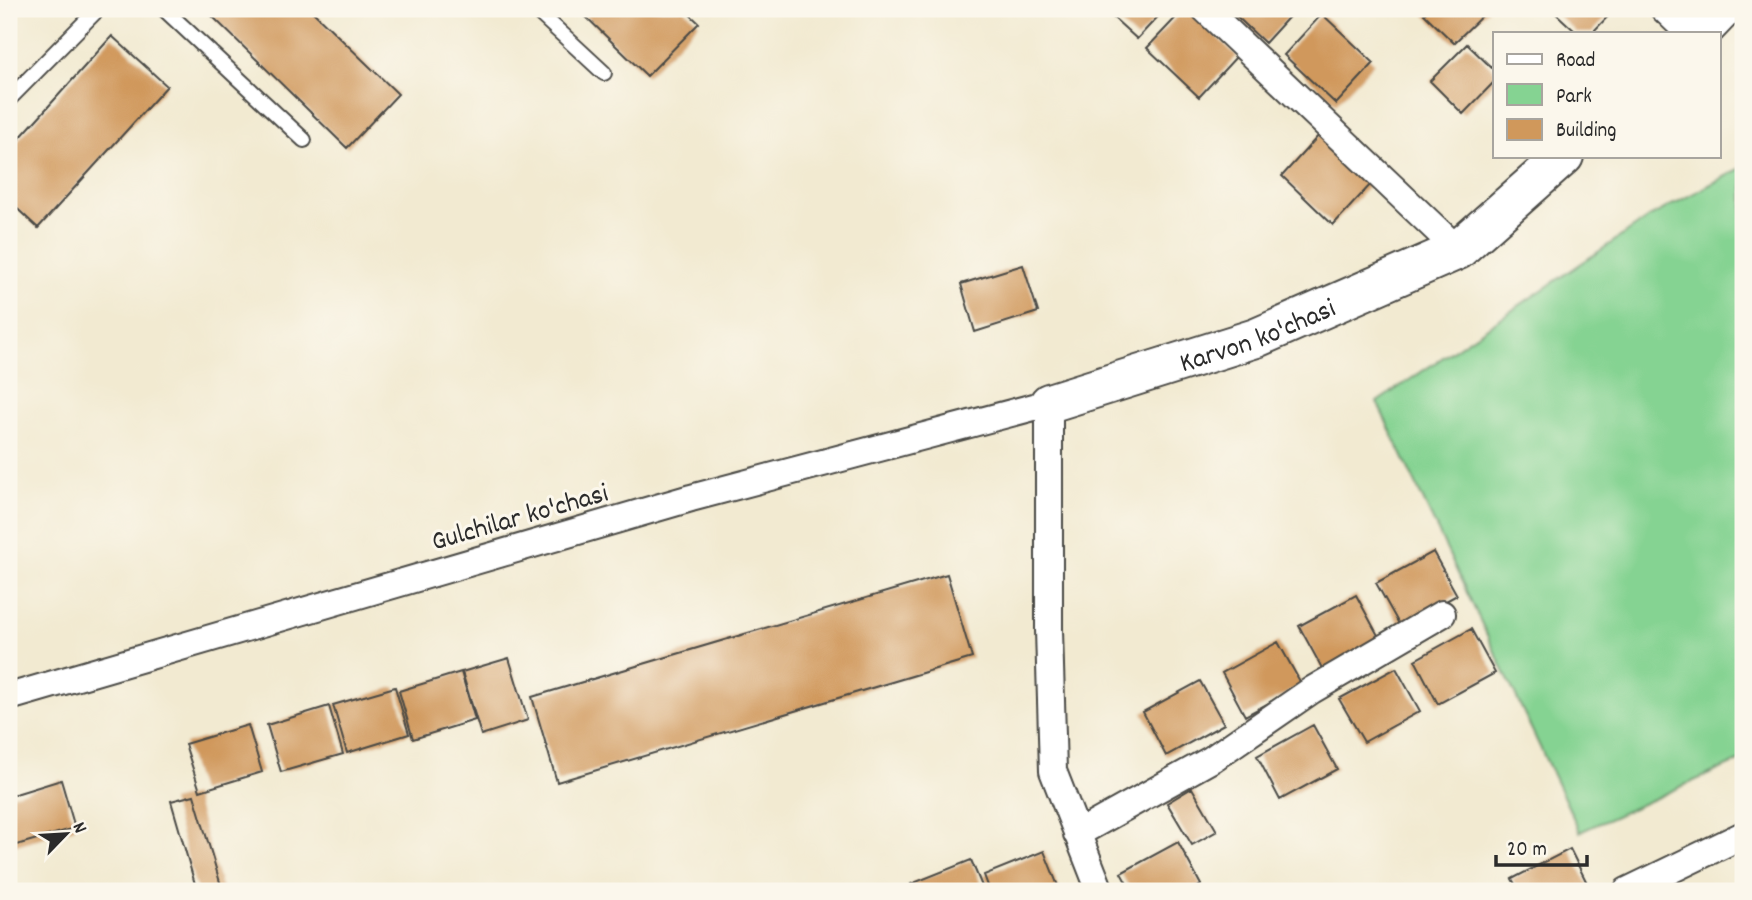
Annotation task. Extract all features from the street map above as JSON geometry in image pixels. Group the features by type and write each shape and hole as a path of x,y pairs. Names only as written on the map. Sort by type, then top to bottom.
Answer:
{"street":[{"path":"1205,9 1458,250"},
{"path":"1664,9 1688,32"},
{"path":"1701,32 1723,9"},
{"name":"Karvon ko'chasi","path":"1049,403 1256,338 1458,250 1562,158"},
{"path":"1049,403 1049,631 1053,771 1100,891"},
{"name":"Gulchilar ko'chasi","path":"9,697 691,498 1049,403"},
{"path":"1077,834 1212,759 1312,690 1442,614"},
{"path":"1627,891 1743,835"}],"lane":[{"path":"9,99 98,9"},
{"path":"164,9 304,140"},
{"path":"536,9 604,73"}],"green space":[{"path":"1743,167 1743,759 1580,832 1377,402 1651,216"}],"building":[{"path":"213,9 310,9 398,94 347,148 209,13"},
{"path":"578,9 684,9 699,23 647,76"},
{"path":"1104,9 1165,9 1137,39"},
{"path":"1184,9 1237,56 1199,97 1147,48"},
{"path":"1229,9 1296,9 1265,43"},
{"path":"1429,9 1489,9 1454,43 1424,14"},
{"path":"1551,9 1615,9 1593,32 1576,32"},
{"path":"1322,14 1374,63 1336,104 1284,55"},
{"path":"112,36 167,86 38,228 9,201 9,150"},
{"path":"1467,44 1493,69 1493,83 1463,114 1430,81"},
{"path":"1320,134 1372,183 1333,225 1282,176"},
{"path":"1023,265 1038,312 975,332 961,284"},
{"path":"1433,552 1457,595 1400,626 1376,583"},
{"path":"947,574 972,658 557,782 532,697"},
{"path":"1356,595 1380,639 1323,670 1299,626"},
{"path":"1471,629 1495,673 1438,704 1415,660"},
{"path":"1278,642 1302,685 1245,716 1222,673"},
{"path":"509,658 528,720 481,735 462,672"},
{"path":"1396,668 1420,711 1364,742 1339,699"},
{"path":"461,672 475,720 413,739 399,691"},
{"path":"1200,681 1224,724 1166,756 1143,712"},
{"path":"395,687 409,734 347,753 333,705"},
{"path":"329,706 343,754 281,772 267,725"},
{"path":"248,725 262,772 200,791 185,744"},
{"path":"1313,725 1337,769 1280,800 1257,756"},
{"path":"61,780 75,828 13,846 9,832 9,796"},
{"path":"1192,788 1217,831 1192,845 1167,803"},
{"path":"194,795 222,889 197,891 171,801"},
{"path":"1178,842 1201,885 1191,891 1131,891 1121,873"},
{"path":"1570,849 1591,891 1519,891 1512,879"},
{"path":"1044,851 1060,891 990,891 984,875"},
{"path":"971,860 984,891 914,891 911,884"}]}
